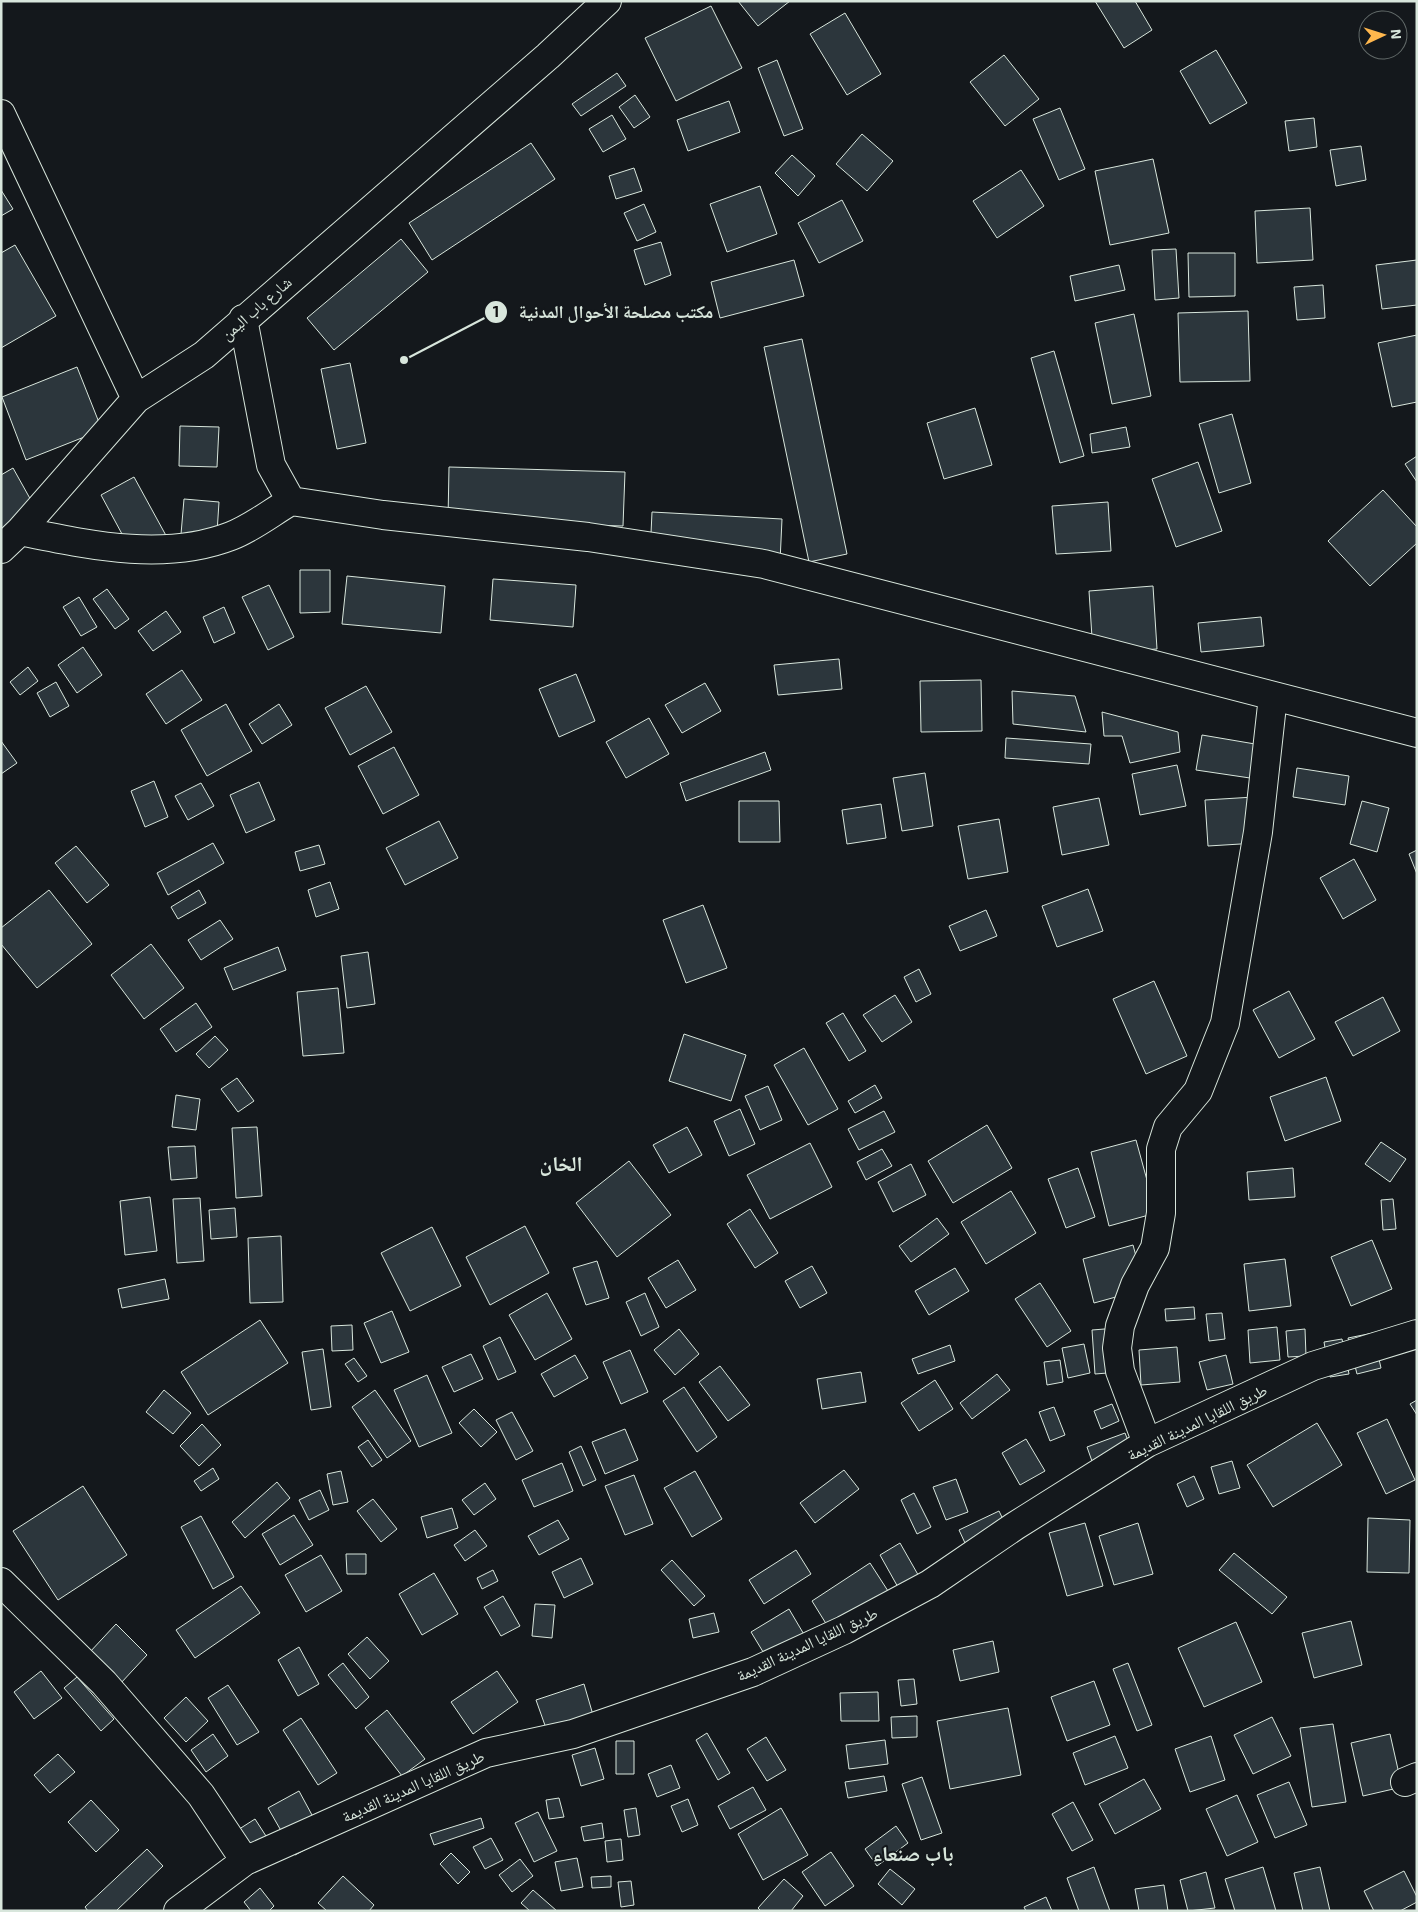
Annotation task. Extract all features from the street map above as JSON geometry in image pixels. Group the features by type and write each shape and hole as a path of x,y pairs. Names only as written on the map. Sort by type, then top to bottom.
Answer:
{"street":[{"name":"شارع باب اليمن","path":"11,540 136,399 204,354 548,56 607,1"},
{"path":"1,114 136,399"},
{"path":"243,319 271,465 290,501"},
{"path":"11,540 73,542 137,550 192,548 233,536 290,501 383,514 588,537 764,564 1417,733"},
{"path":"1147,1443 1120,1372 1117,1348 1120,1326 1135,1285 1155,1248 1161,1213 1161,1149 1168,1127 1198,1091 1225,1023 1258,832 1273,696"},
{"name":"طريق اللقايا المدينة القديمة","path":"178,1911 246,1861 486,1753 573,1734 754,1672 930,1584 1015,1526 1147,1443 1312,1366 1417,1334"},
{"path":"1,1582 104,1683 201,1795 246,1861"}],"building":[{"path":"738,1 790,1 758,26"},
{"path":"1095,1 1135,1 1152,30 1124,48"},
{"path":"711,6 742,68 676,101 645,38"},
{"path":"845,13 881,74 847,95 810,34"},
{"path":"1216,50 1247,103 1210,124 1180,71"},
{"path":"1004,55 1039,99 1005,126 970,82"},
{"path":"777,60 803,129 784,136 758,68"},
{"path":"617,73 626,86 581,116 572,104"},
{"path":"635,95 650,117 634,128 619,107"},
{"path":"729,101 740,132 688,151 677,120"},
{"path":"1060,108 1085,169 1059,180 1033,119"},
{"path":"612,115 626,139 603,152 589,129"},
{"path":"1314,118 1317,147 1289,151 1285,121"},
{"path":"862,134 893,161 867,191 836,164"},
{"path":"531,143 555,179 432,260 409,223"},
{"path":"1361,146 1366,180 1336,186 1330,150"},
{"path":"792,155 815,176 798,196 775,173"},
{"path":"1153,159 1169,233 1110,245 1095,171"},
{"path":"634,168 642,191 616,199 609,176"},
{"path":"1021,170 1044,206 997,238 973,201"},
{"path":"760,186 777,234 727,252 710,204"},
{"path":"1,190 13,209 1,216"},
{"path":"842,200 863,241 819,263 798,223"},
{"path":"644,204 656,232 637,241 624,213"},
{"path":"1310,208 1313,260 1257,263 1255,211"},
{"path":"401,239 428,272 334,350 307,318"},
{"path":"661,242 671,275 645,285 634,250"},
{"path":"15,245 56,316 1,348 1,253"},
{"path":"1176,249 1179,298 1155,300 1152,250"},
{"path":"1188,253 1235,253 1235,296 1189,297"},
{"path":"794,260 804,296 720,318 711,282"},
{"path":"1417,260 1417,305 1382,309 1376,265"},
{"path":"1119,265 1125,290 1075,301 1070,276"},
{"path":"1323,285 1325,318 1297,320 1294,287"},
{"path":"1248,311 1250,381 1180,382 1178,313"},
{"path":"1134,314 1151,396 1112,404 1095,323"},
{"path":"1417,335 1417,402 1392,407 1378,343"},
{"path":"802,339 847,554 809,562 764,347"},
{"path":"1054,351 1084,456 1060,463 1031,358"},
{"path":"350,363 366,443 337,449 321,369"},
{"path":"77,367 102,430 26,460 2,397"},
{"path":"975,408 992,465 944,479 927,423"},
{"path":"1232,414 1251,483 1219,493 1199,424"},
{"path":"180,426 219,427 217,467 179,466"},
{"path":"1126,427 1130,447 1092,453 1090,434"},
{"path":"1417,456 1417,482 1405,464"},
{"path":"1198,462 1222,531 1176,547 1152,479"},
{"path":"449,467 625,472 623,526 448,521"},
{"path":"13,468 42,520 1,543 1,475"},
{"path":"134,477 169,541 136,560 101,495"},
{"path":"1383,490 1417,527 1417,543 1370,586 1328,541"},
{"path":"184,499 219,502 216,548 180,546"},
{"path":"1108,502 1111,551 1056,554 1052,506"},
{"path":"652,512 782,519 780,562 650,555"},
{"path":"300,570 330,570 330,612 300,613"},
{"path":"347,576 445,586 441,633 342,624"},
{"path":"493,579 576,585 573,627 490,620"},
{"path":"269,585 294,637 268,650 242,597"},
{"path":"1153,586 1157,649 1093,653 1089,591"},
{"path":"107,589 129,619 115,629 93,599"},
{"path":"79,597 97,627 81,636 63,607"},
{"path":"224,607 235,633 214,643 203,617"},
{"path":"166,611 181,632 153,651 138,631"},
{"path":"1261,617 1264,646 1201,652 1198,623"},
{"path":"83,647 102,675 77,693 58,665"},
{"path":"839,659 842,689 778,695 774,665"},
{"path":"28,667 38,681 20,695 10,682"},
{"path":"182,670 202,700 166,724 146,694"},
{"path":"576,674 595,721 559,737 539,689"},
{"path":"981,680 982,731 921,732 920,681"},
{"path":"56,682 69,706 50,717 37,693"},
{"path":"705,683 721,711 682,733 665,705"},
{"path":"366,686 392,732 350,755 325,708"},
{"path":"1012,691 1075,696 1086,732 1013,724"},
{"path":"226,704 252,751 207,776 181,730"},
{"path":"279,704 292,725 262,744 249,724"},
{"path":"1102,712 1178,732 1180,752 1130,763 1122,736 1104,736"},
{"path":"649,718 669,754 626,778 606,742"},
{"path":"1202,735 1255,744 1250,778 1196,770"},
{"path":"1006,738 1091,744 1089,764 1005,758"},
{"path":"1,741 17,763 1,774"},
{"path":"394,747 419,795 383,814 358,766"},
{"path":"765,752 771,770 686,801 680,783"},
{"path":"1177,765 1186,806 1140,815 1132,774"},
{"path":"1297,768 1349,776 1345,805 1293,797"},
{"path":"925,773 933,826 902,831 893,778"},
{"path":"154,781 168,817 145,827 131,791"},
{"path":"259,782 275,820 246,833 230,795"},
{"path":"201,783 214,806 188,820 175,796"},
{"path":"1254,797 1257,843 1208,846 1205,800"},
{"path":"1099,798 1109,845 1062,855 1053,807"},
{"path":"739,801 779,801 780,842 739,842"},
{"path":"1362,801 1389,808 1377,852 1350,844"},
{"path":"881,804 886,838 847,844 842,810"},
{"path":"999,819 1008,872 968,879 958,826"},
{"path":"439,821 458,858 405,885 386,848"},
{"path":"213,843 224,863 168,895 157,873"},
{"path":"319,845 325,864 300,871 295,852"},
{"path":"76,846 109,885 87,903 55,863"},
{"path":"1417,850 1417,874 1409,854"},
{"path":"1354,859 1376,900 1343,919 1320,878"},
{"path":"330,882 339,909 316,917 308,890"},
{"path":"1088,889 1103,931 1057,947 1042,906"},
{"path":"49,890 92,944 37,988 1,944 1,928"},
{"path":"199,890 206,903 178,919 171,907"},
{"path":"703,905 727,968 686,983 663,920"},
{"path":"986,910 997,936 960,951 949,926"},
{"path":"220,920 233,939 201,960 188,940"},
{"path":"151,944 184,988 144,1019 111,975"},
{"path":"278,947 286,970 233,990 224,968"},
{"path":"368,952 375,1004 347,1008 341,956"},
{"path":"919,969 931,994 916,1002 904,977"},
{"path":"1154,981 1187,1056 1146,1074 1113,999"},
{"path":"338,988 344,1053 303,1056 297,992"},
{"path":"1289,991 1315,1039 1279,1058 1253,1010"},
{"path":"895,995 912,1022 882,1042 863,1015"},
{"path":"1383,997 1400,1031 1353,1056 1335,1022"},
{"path":"196,1003 212,1027 176,1052 160,1029"},
{"path":"843,1013 866,1051 849,1061 826,1023"},
{"path":"684,1034 746,1055 731,1101 669,1081"},
{"path":"215,1036 228,1050 209,1068 196,1054"},
{"path":"804,1048 838,1109 808,1125 774,1065"},
{"path":"1326,1077 1341,1121 1285,1141 1270,1097"},
{"path":"237,1078 254,1101 238,1112 221,1089"},
{"path":"875,1085 882,1098 855,1113 848,1101"},
{"path":"768,1086 782,1120 760,1130 745,1096"},
{"path":"176,1095 200,1099 196,1130 172,1127"},
{"path":"740,1109 755,1144 729,1156 714,1121"},
{"path":"884,1111 895,1132 859,1150 848,1129"},
{"path":"987,1125 1012,1168 953,1203 928,1161"},
{"path":"257,1127 262,1196 236,1198 232,1128"},
{"path":"687,1127 702,1155 669,1173 653,1145"},
{"path":"1136,1140 1156,1213 1109,1226 1091,1152"},
{"path":"1381,1142 1406,1159 1390,1182 1365,1164"},
{"path":"810,1143 832,1187 770,1219 747,1175"},
{"path":"195,1146 197,1178 171,1180 168,1147"},
{"path":"882,1149 892,1166 866,1180 857,1162"},
{"path":"629,1161 671,1215 617,1257 576,1203"},
{"path":"911,1164 926,1195 893,1212 878,1182"},
{"path":"1078,1168 1095,1217 1066,1228 1048,1179"},
{"path":"1293,1168 1295,1197 1249,1200 1247,1172"},
{"path":"1011,1191 1036,1233 986,1264 961,1222"},
{"path":"150,1197 157,1251 125,1255 120,1201"},
{"path":"200,1198 204,1261 177,1263 173,1199"},
{"path":"1393,1199 1396,1229 1383,1230 1381,1200"},
{"path":"235,1208 237,1237 211,1239 209,1210"},
{"path":"750,1209 778,1253 755,1268 727,1224"},
{"path":"937,1218 949,1234 911,1262 899,1246"},
{"path":"525,1226 549,1273 490,1305 466,1257"},
{"path":"432,1227 461,1286 410,1311 381,1253"},
{"path":"281,1236 283,1302 250,1303 248,1238"},
{"path":"1372,1240 1392,1289 1351,1306 1331,1257"},
{"path":"1133,1245 1145,1289 1094,1303 1083,1259"},
{"path":"1285,1259 1291,1306 1249,1311 1244,1264"},
{"path":"678,1260 696,1290 666,1308 648,1278"},
{"path":"597,1261 609,1298 586,1305 573,1268"},
{"path":"812,1266 827,1293 800,1308 785,1281"},
{"path":"955,1268 969,1291 929,1315 915,1291"},
{"path":"165,1279 169,1299 122,1308 118,1289"},
{"path":"1040,1283 1071,1331 1047,1347 1015,1299"},
{"path":"547,1293 572,1339 535,1360 509,1315"},
{"path":"645,1293 659,1327 641,1336 626,1302"},
{"path":"1194,1307 1195,1319 1166,1321 1165,1309"},
{"path":"392,1311 409,1352 381,1363 364,1323"},
{"path":"1222,1313 1225,1339 1209,1341 1206,1314"},
{"path":"260,1320 288,1363 208,1415 181,1372"},
{"path":"352,1325 353,1350 332,1351 331,1326"},
{"path":"1277,1327 1280,1360 1250,1363 1248,1330"},
{"path":"1117,1328 1120,1372 1095,1374 1092,1330"},
{"path":"679,1329 699,1354 675,1375 654,1350"},
{"path":"1305,1329 1306,1356 1288,1357 1286,1331"},
{"path":"1373,1333 1381,1368 1357,1374 1348,1338"},
{"path":"500,1337 516,1372 498,1380 483,1346"},
{"path":"1342,1339 1349,1374 1330,1377 1324,1342"},
{"path":"1084,1344 1090,1373 1068,1378 1062,1348"},
{"path":"950,1345 955,1361 918,1374 912,1359"},
{"path":"1177,1347 1180,1382 1141,1385 1139,1350"},
{"path":"323,1349 331,1407 311,1410 302,1352"},
{"path":"630,1350 648,1392 621,1404 603,1362"},
{"path":"471,1354 483,1379 454,1392 442,1367"},
{"path":"575,1355 588,1378 554,1397 541,1374"},
{"path":"1226,1355 1233,1384 1207,1390 1199,1362"},
{"path":"354,1358 367,1376 358,1382 345,1364"},
{"path":"1060,1360 1063,1382 1047,1385 1044,1362"},
{"path":"720,1366 750,1405 728,1421 699,1382"},
{"path":"861,1372 866,1402 822,1409 817,1379"},
{"path":"997,1374 1010,1390 972,1419 960,1403"},
{"path":"427,1375 452,1433 419,1447 394,1390"},
{"path":"935,1380 953,1409 919,1431 901,1403"},
{"path":"684,1387 717,1437 697,1452 663,1401"},
{"path":"164,1390 191,1413 173,1434 146,1412"},
{"path":"375,1390 411,1441 387,1458 352,1407"},
{"path":"1417,1400 1417,1415 1410,1404"},
{"path":"1112,1404 1119,1421 1101,1429 1094,1411"},
{"path":"1054,1407 1065,1435 1050,1441 1039,1412"},
{"path":"474,1409 497,1432 481,1447 459,1423"},
{"path":"512,1412 533,1451 516,1460 496,1420"},
{"path":"1387,1419 1415,1480 1386,1494 1357,1433"},
{"path":"1317,1423 1342,1465 1273,1507 1247,1465"},
{"path":"202,1424 221,1445 199,1466 180,1446"},
{"path":"625,1429 638,1460 605,1474 592,1442"},
{"path":"1125,1433 1138,1466 1099,1481 1087,1447"},
{"path":"1026,1439 1045,1471 1020,1485 1002,1453"},
{"path":"368,1440 382,1460 372,1467 358,1447"},
{"path":"581,1446 596,1480 583,1486 569,1452"},
{"path":"1232,1461 1240,1488 1219,1494 1211,1467"},
{"path":"562,1463 573,1491 534,1507 522,1480"},
{"path":"213,1468 219,1479 201,1491 194,1481"},
{"path":"844,1470 859,1489 815,1523 800,1503"},
{"path":"341,1471 348,1502 333,1505 327,1474"},
{"path":"695,1471 722,1519 692,1537 664,1488"},
{"path":"634,1475 653,1524 625,1535 605,1486"},
{"path":"1194,1476 1204,1499 1187,1507 1177,1484"},
{"path":"956,1479 968,1512 946,1520 933,1487"},
{"path":"277,1482 290,1498 245,1538 232,1522"},
{"path":"485,1483 496,1499 474,1515 462,1500"},
{"path":"83,1486 127,1555 58,1600 13,1531"},
{"path":"320,1490 329,1510 309,1520 299,1500"},
{"path":"914,1493 931,1527 917,1534 901,1500"},
{"path":"373,1499 397,1529 381,1542 357,1511"},
{"path":"452,1508 458,1528 427,1538 421,1517"},
{"path":"999,1511 1012,1538 971,1556 959,1530"},
{"path":"294,1515 313,1545 280,1565 262,1534"},
{"path":"201,1516 234,1577 213,1589 181,1527"},
{"path":"1368,1518 1410,1520 1409,1573 1367,1572"},
{"path":"558,1520 569,1539 539,1555 528,1536"},
{"path":"1085,1523 1103,1586 1067,1596 1049,1533"},
{"path":"1138,1523 1153,1574 1114,1585 1099,1536"},
{"path":"475,1530 487,1546 465,1561 454,1545"},
{"path":"900,1543 925,1587 904,1598 880,1555"},
{"path":"796,1550 811,1574 764,1604 749,1580"},
{"path":"1234,1553 1287,1597 1272,1614 1219,1570"},
{"path":"346,1554 366,1554 366,1574 347,1574"},
{"path":"321,1555 342,1591 306,1612 285,1575"},
{"path":"581,1558 593,1584 564,1598 552,1572"},
{"path":"672,1560 705,1596 694,1606 661,1570"},
{"path":"870,1563 897,1605 838,1643 812,1601"},
{"path":"493,1570 498,1581 482,1589 477,1578"},
{"path":"434,1573 458,1614 422,1635 399,1594"},
{"path":"241,1586 260,1613 195,1658 176,1630"},
{"path":"503,1596 520,1626 501,1636 484,1607"},
{"path":"535,1604 555,1605 552,1638 532,1636"},
{"path":"789,1609 812,1648 774,1670 751,1632"},
{"path":"714,1613 719,1632 693,1638 689,1619"},
{"path":"1351,1621 1362,1665 1314,1678 1302,1633"},
{"path":"1236,1622 1262,1682 1204,1707 1178,1648"},
{"path":"116,1624 147,1655 120,1684 89,1653"},
{"path":"367,1637 389,1661 370,1679 348,1654"},
{"path":"993,1641 999,1672 960,1681 953,1650"},
{"path":"299,1647 319,1684 298,1696 278,1660"},
{"path":"343,1663 369,1697 356,1709 328,1675"},
{"path":"1128,1663 1152,1725 1137,1731 1113,1669"},
{"path":"41,1671 62,1698 34,1719 14,1692"},
{"path":"497,1671 518,1702 473,1734 451,1702"},
{"path":"77,1677 114,1719 101,1731 64,1688"},
{"path":"914,1679 917,1704 901,1706 898,1680"},
{"path":"1094,1681 1110,1725 1067,1741 1051,1697"},
{"path":"584,1684 593,1715 547,1731 536,1700"},
{"path":"228,1685 259,1732 237,1745 208,1698"},
{"path":"878,1692 879,1721 841,1721 840,1693"},
{"path":"186,1697 208,1721 186,1742 164,1718"},
{"path":"1008,1708 1021,1775 950,1789 937,1721"},
{"path":"387,1710 425,1759 402,1776 365,1728"},
{"path":"917,1716 917,1737 892,1738 891,1717"},
{"path":"1272,1717 1291,1756 1253,1774 1234,1735"},
{"path":"301,1718 337,1773 318,1785 283,1730"},
{"path":"1333,1724 1346,1802 1312,1807 1300,1728"},
{"path":"707,1733 730,1773 718,1780 696,1740"},
{"path":"213,1734 228,1756 206,1772 191,1750"},
{"path":"1390,1734 1402,1787 1363,1796 1351,1743"},
{"path":"1115,1736 1128,1768 1085,1785 1073,1753"},
{"path":"1211,1736 1225,1780 1190,1792 1175,1749"},
{"path":"766,1737 786,1770 767,1781 747,1749"},
{"path":"885,1740 888,1764 849,1769 846,1745"},
{"path":"616,1741 634,1741 634,1774 616,1774"},
{"path":"595,1748 604,1779 581,1786 572,1755"},
{"path":"58,1754 75,1772 50,1793 34,1775"},
{"path":"671,1765 680,1788 657,1797 648,1774"},
{"path":"884,1776 887,1791 848,1798 845,1782"},
{"path":"922,1777 942,1833 921,1840 902,1784"},
{"path":"1144,1779 1161,1809 1115,1834 1099,1804"},
{"path":"1289,1782 1307,1825 1275,1838 1257,1795"},
{"path":"753,1787 766,1810 730,1829 718,1806"},
{"path":"299,1791 325,1839 295,1855 268,1808"},
{"path":"1237,1795 1258,1842 1227,1856 1206,1809"},
{"path":"559,1798 564,1817 549,1819 546,1800"},
{"path":"688,1799 698,1825 682,1832 671,1806"},
{"path":"91,1800 119,1830 96,1852 68,1822"},
{"path":"1073,1802 1093,1840 1072,1851 1052,1814"},
{"path":"636,1808 640,1835 628,1837 624,1810"},
{"path":"781,1808 808,1855 763,1880 738,1834"},
{"path":"538,1812 557,1851 534,1862 515,1823"},
{"path":"481,1818 484,1828 434,1845 430,1834"},
{"path":"255,1819 275,1850 253,1864 233,1833"},
{"path":"602,1823 604,1838 584,1841 581,1827"},
{"path":"896,1826 908,1843 877,1866 865,1849"},
{"path":"491,1838 503,1860 485,1869 473,1847"},
{"path":"621,1839 623,1860 607,1862 605,1841"},
{"path":"147,1849 163,1866 116,1911 88,1911 85,1907"},
{"path":"831,1852 854,1886 825,1906 802,1872"},
{"path":"451,1853 470,1872 458,1884 440,1864"},
{"path":"577,1858 583,1887 561,1891 555,1862"},
{"path":"520,1859 533,1876 512,1892 499,1875"},
{"path":"1094,1867 1110,1911 1079,1911 1067,1878"},
{"path":"1263,1867 1276,1911 1235,1911 1225,1879"},
{"path":"1320,1867 1330,1911 1303,1911 1294,1873"},
{"path":"890,1869 915,1889 902,1905 878,1884"},
{"path":"1404,1871 1417,1897 1417,1902 1400,1911 1374,1911 1364,1891"},
{"path":"1206,1872 1215,1908 1188,1911 1180,1880"},
{"path":"343,1876 374,1905 369,1911 327,1911 318,1903"},
{"path":"611,1876 611,1887 592,1888 591,1877"},
{"path":"784,1879 803,1896 791,1911 761,1911 758,1908"},
{"path":"631,1881 634,1905 621,1907 618,1882"},
{"path":"1164,1885 1168,1911 1139,1911 1135,1889"},
{"path":"260,1888 274,1906 269,1911 251,1911 244,1902"},
{"path":"533,1890 557,1911 530,1911 521,1903"},
{"path":"1046,1897 1052,1911 1026,1911 1024,1907"}],"place":[{"name":"مكتب مصلحة الأحوال المدنية","path":"404,360"}],"district":[{"name":"الخان","path":"561,1164"},
{"name":"باب صنعاء","path":"913,1854"}]}
